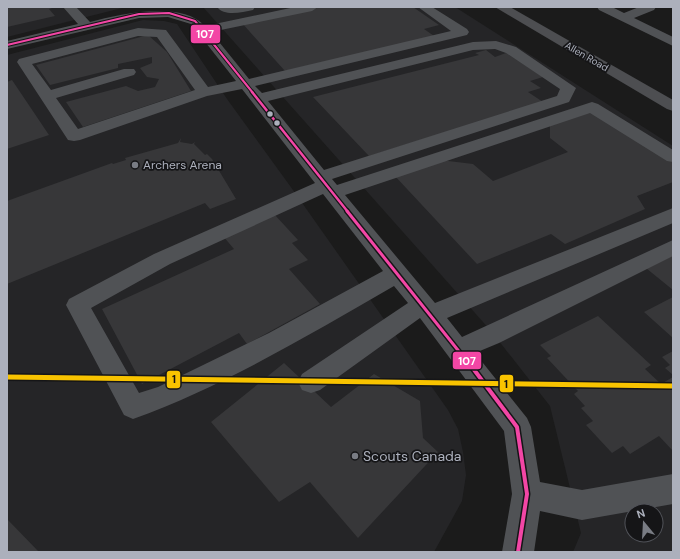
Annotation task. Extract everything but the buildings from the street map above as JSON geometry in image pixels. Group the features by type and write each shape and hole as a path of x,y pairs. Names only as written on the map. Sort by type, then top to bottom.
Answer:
{"main road":[{"name":"Allen Road","path":"501,7 673,106"}],"street":[{"path":"69,7 87,26"},
{"path":"223,7 230,10 249,7"},
{"path":"203,30 312,7"},
{"path":"424,7 462,32 246,84 204,92 74,136 24,62 10,44 87,26 104,16 140,14 164,10 195,21 203,30 246,84 258,99 326,185 397,274 458,349 517,427 527,494 518,552"},
{"path":"603,7 673,42"},
{"path":"624,17 650,7"},
{"path":"24,62 138,32 161,33 204,92"},
{"path":"258,99 473,46 496,45 511,50 568,88 564,99 326,185 162,259 77,305 133,407 165,396 278,340 397,274"},
{"path":"47,96 129,72"},
{"path":"326,185 592,107 673,157"},
{"path":"311,382 426,310 673,215"},
{"path":"458,349 490,336 673,247"},
{"path":"527,494 582,505 673,489"}],"shaded area":[{"path":"7,7 126,7 7,37"},
{"path":"203,7 455,7 673,146 673,552 573,552 581,533 550,406 491,331"},
{"path":"143,20 164,21 177,24 227,99 448,410 458,429 466,475 462,501 434,552 7,552 7,55"}],"transit line":[{"name":"107","path":"7,45 139,14 169,13 195,21 458,349 517,427 527,494 518,552"},
{"name":"1","path":"7,377 673,386"}],"place":[{"name":"Archers Arena","path":"135,165"},
{"name":"Scouts Canada","path":"355,456"}]}
